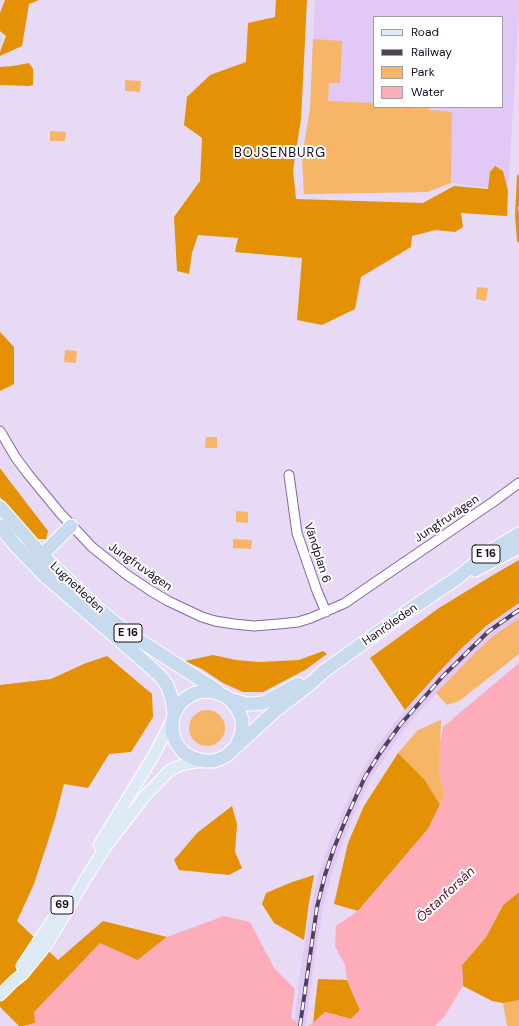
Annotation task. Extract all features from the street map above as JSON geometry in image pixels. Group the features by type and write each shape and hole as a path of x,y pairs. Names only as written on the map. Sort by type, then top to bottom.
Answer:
{"highway":[{"name":"Lugnetleden","path":"0,507 53,583 160,676 167,685 172,699 173,717"},
{"name":"Lugnetleden","path":"0,526 15,545 38,560 119,626 227,697"},
{"path":"38,560 72,526"},
{"name":"Hanröleden","path":"237,745 281,706 323,672 395,620 457,578 489,552 519,534"},
{"name":"Hanröleden","path":"457,578 492,562 519,547"},
{"name":"Hanröleden","path":"227,697 247,704 263,703 323,672"},
{"name":"E 16","path":"173,717 179,705 186,698 195,693 205,691 215,692 227,697"},
{"path":"227,697 237,708 242,719 242,732 237,745"},
{"path":"173,717 172,731 176,742 183,752 193,758 204,761"},
{"name":"E 16","path":"204,761 214,761 222,758 237,745"}],"main road":[{"name":"69","path":"14,981 19,970 110,829 154,755 173,717"},
{"name":"69","path":"0,995 23,974 49,941 105,848 144,797 170,770 184,764 204,761"}],"street":[{"name":"Jungfruvägen","path":"0,432 16,458 60,513 92,547 128,575 151,591 190,612 215,621 254,626 298,622 326,612 345,603 519,483"},
{"name":"Vändplan 6","path":"289,475 297,533 317,591 326,612"}],"shaded area":[{"path":"5,0 39,0 29,4 22,46 0,56 6,36 0,31 0,13"},
{"path":"276,0 307,0 301,119 293,170 296,199 423,203 454,186 488,189 490,172 495,166 503,171 508,191 507,216 461,213 463,227 455,232 436,230 412,236 411,247 361,277 355,309 322,325 297,320 302,258 235,252 238,238 198,235 192,253 189,274 177,271 174,217 200,181 202,138 184,125 187,97 210,75 246,62 248,23 275,17"},
{"path":"315,0 519,0 508,190 451,183 427,192 304,194 302,156 310,109"},
{"path":"29,63 33,69 33,85 0,85 0,67"},
{"path":"517,174 519,176 519,243 517,241 515,216"},
{"path":"0,332 14,347 14,384 0,391"},
{"path":"0,468 48,531 46,539 37,539 0,497"},
{"path":"519,560 519,603 486,626 464,646 405,710 370,658 439,608"},
{"path":"519,603 519,618 493,636 448,680 405,728 370,780 353,816 331,877 323,908 306,1026 294,1026 300,974 311,906 319,873 342,812 360,774 374,750 396,721 439,672 486,626"},
{"path":"323,651 327,654 305,670 263,692 243,692 223,683 202,669 185,661 213,655 236,660 260,662 299,660"},
{"path":"107,656 152,694 153,717 131,752 109,754 88,788 64,784 55,819 34,884 17,921 58,960 103,921 167,937 138,960 35,1023 19,1026 0,1007 0,685 51,679 86,663"},
{"path":"398,753 425,780 440,805 428,829 358,911 334,904 348,843 364,806"},
{"path":"232,806 237,824 235,852 242,868 229,875 179,870 174,860 197,833"},
{"path":"314,875 304,940 274,923 262,904 266,893"},
{"path":"519,892 519,1000 503,1003 492,1001 463,986 462,965 486,937 503,905"},
{"path":"318,979 347,980 360,1010 351,1019 325,1012 313,1023"}],"green space":[{"path":"313,39 342,41 340,83 329,83 328,101 373,103 373,108 429,108 429,110 452,112 451,183 427,192 304,194 302,156 310,109"},
{"path":"125,80 141,81 140,92 125,91"},
{"path":"50,131 66,132 65,141 50,141"},
{"path":"477,287 488,288 486,301 476,299"},
{"path":"65,350 77,351 76,363 64,362"},
{"path":"206,437 217,437 217,448 205,448"},
{"path":"236,511 248,512 248,523 236,522"},
{"path":"233,539 252,540 251,549 233,548"},
{"path":"519,618 519,654 459,701 447,705 436,693 493,636"},
{"path":"211,710 220,715 224,721 224,735 220,741 211,746 203,746 194,741 190,735 189,724 194,715 200,711"},
{"path":"441,720 439,773 445,794 440,805 425,780 398,753 418,730"},
{"path":"519,1000 519,1026 507,1026 503,1003"}],"water":[{"name":"Östanforsån","path":"519,663 519,892 503,905 486,937 462,965 463,986 444,1017 435,1026 307,1026 313,1023 325,1012 351,1019 360,1010 347,980 345,965 335,946 336,926 358,911 428,829 445,794 439,773 439,748 443,727"},
{"path":"224,916 250,922 274,968 295,989 291,1018 301,1026 24,1026 35,1023 34,1012 100,943 138,960 167,937"}],"railway":[{"path":"300,1026 317,907 325,875 334,848 365,777 400,725 443,676 489,631 519,610"}],"district":[{"name":"BOJSENBURG","path":"280,154"}]}
